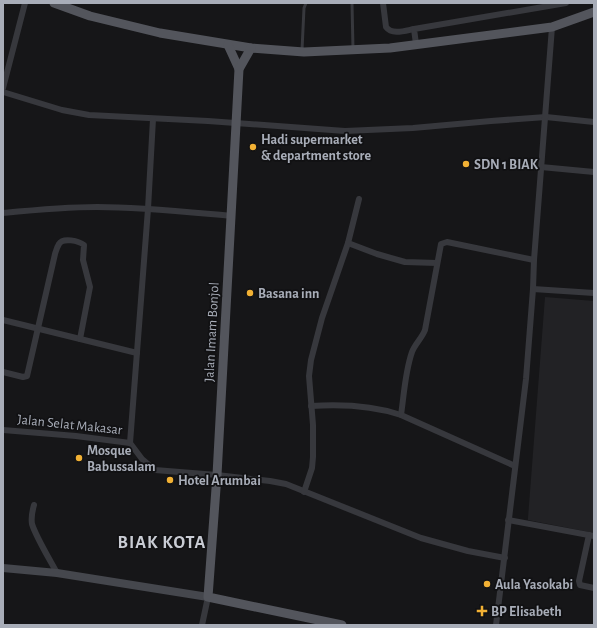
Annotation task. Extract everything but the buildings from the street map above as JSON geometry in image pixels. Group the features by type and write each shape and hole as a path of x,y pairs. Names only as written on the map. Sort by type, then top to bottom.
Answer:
{"main road":[{"path":"54,3 70,10 110,22 160,33 228,45 302,52 353,50 416,44 552,27 594,12"},
{"path":"228,45 239,69"},
{"path":"239,69 251,48"},
{"name":"Jalan Imam Bonjol","path":"208,597 217,475 239,69"},
{"path":"3,568 57,572 208,597 342,625"}],"street":[{"path":"3,88 25,3"},
{"path":"383,3 386,27 388,30 394,32 566,3"},
{"path":"496,625 526,379 552,27"},
{"path":"414,29 416,44"},
{"path":"3,92 76,113 89,115 208,121 345,131 379,130 491,120 546,117 594,122"},
{"path":"130,443 148,209 153,119"},
{"path":"541,167 594,172"},
{"path":"304,492 312,468 313,457 309,376 311,360 322,318 348,243 359,199"},
{"path":"3,212 67,207 98,207 148,209 231,216"},
{"path":"3,372 22,377 27,376 59,244 66,240 84,245 83,260 90,287 80,339"},
{"path":"401,415 409,365 414,346 425,330 441,244 447,242 534,260"},
{"path":"348,243 388,258 405,262 437,263"},
{"path":"533,289 594,293"},
{"path":"3,320 137,353"},
{"path":"311,406 347,405 375,408 401,415 515,466"},
{"name":"Jalan Selat Makasar","path":"3,430 76,436 130,443 142,459 155,470 217,475 286,484 421,538 468,551 505,558"},
{"path":"34,505 32,523 57,572"},
{"path":"508,520 592,536 579,581 580,585 594,588"},
{"path":"202,625 208,597"}],"lane":[{"path":"302,52 304,8 306,3"},
{"path":"352,3 353,50"}],"shaded area":[{"path":"545,297 594,301 594,533 528,520"}],"place":[{"name":"Hadi supermarket & department store","path":"253,147"},
{"name":"SDN 1 BIAK","path":"466,164"},
{"name":"Basana inn","path":"250,293"},
{"name":"Mosque Babussalam","path":"79,458"},
{"name":"Hotel Arumbai","path":"170,480"},
{"name":"Aula Yasokabi","path":"487,584"},
{"name":"BP Elisabeth","path":"482,611"}],"district":[{"name":"BIAK KOTA","path":"162,542"}]}
